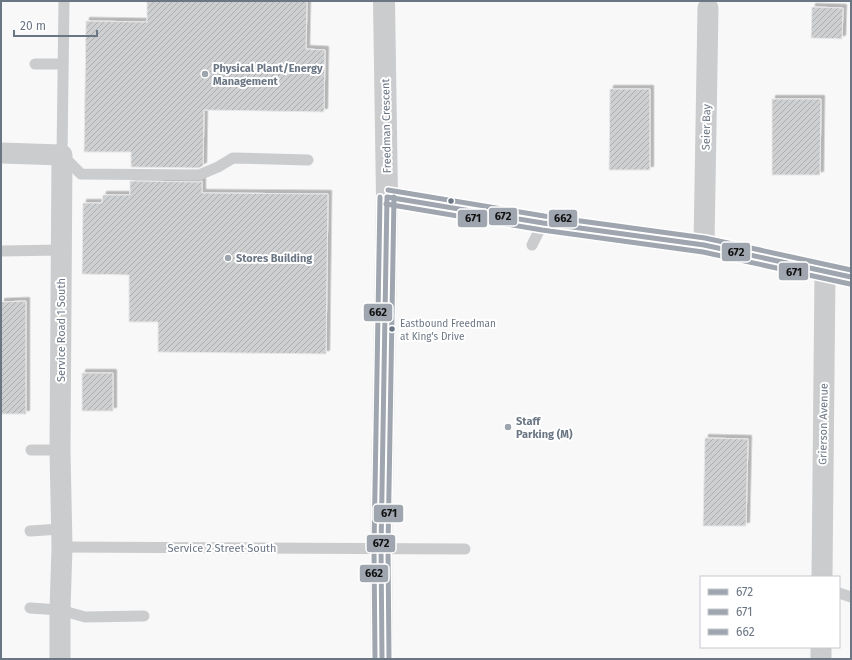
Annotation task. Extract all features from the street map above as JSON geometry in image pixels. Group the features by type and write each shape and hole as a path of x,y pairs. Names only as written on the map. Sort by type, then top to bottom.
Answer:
{"street":[{"name":"Freedman Crescent","path":"382,659 381,548 387,197 384,1"},
{"name":"Seier Bay","path":"704,246 708,8"},
{"path":"1,153 62,155"},
{"name":"Service Road 1 South","path":"60,659 62,538 60,450 62,155"},
{"path":"387,197 543,223 704,246 851,277"},
{"name":"Grierson Avenue","path":"822,576 825,271"},
{"path":"821,648 821,659"}],"lane":[{"name":"Service Road 1 South","path":"62,155 64,1"},
{"path":"35,64 63,64"},
{"path":"62,155 81,174 199,175 218,167 233,158 308,160"},
{"path":"532,245 543,223"},
{"path":"1,251 61,250"},
{"path":"30,450 60,450"},
{"name":"Service 2 Street South","path":"30,531 62,538 381,548 465,549"},
{"path":"840,593 851,597"},
{"path":"30,608 60,610 85,617 144,616"}],"building":[{"name":"Physical Plant/Energy Management","path":"147,1 307,1 306,49 325,50 324,112 204,110 203,166 198,168 131,167 131,152 84,152 86,21 147,22"},
{"path":"812,7 843,8 842,39 811,38"},
{"path":"610,89 650,89 650,170 609,170"},
{"path":"772,99 821,99 820,175 772,175"},
{"name":"Stores Building","path":"130,181 202,181 202,193 328,194 326,354 158,352 158,322 129,322 129,275 82,274 83,203 102,203 103,195 130,195"},
{"path":"26,301 26,414 1,414 1,302"},
{"path":"82,373 113,373 113,411 82,411"},
{"path":"705,438 748,439 746,526 703,526"}],"transit line":[{"name":"662","path":"388,190 544,216 705,238 851,270"},
{"name":"662","path":"375,659 374,548 380,197"},
{"name":"672","path":"387,197 543,223 704,245 851,277"},
{"name":"672","path":"382,659 381,548 387,197"},
{"name":"671","path":"389,659 388,548 394,197"},
{"name":"671","path":"386,204 542,230 703,252 850,284"}],"place":[{"name":"Physical Plant/Energy Management","path":"205,74"},
{"name":"Stores Building","path":"228,258"},
{"name":"Eastbound Freedman at King's Drive","path":"392,329"},
{"name":"Staff Parking (M)","path":"508,427"}]}
